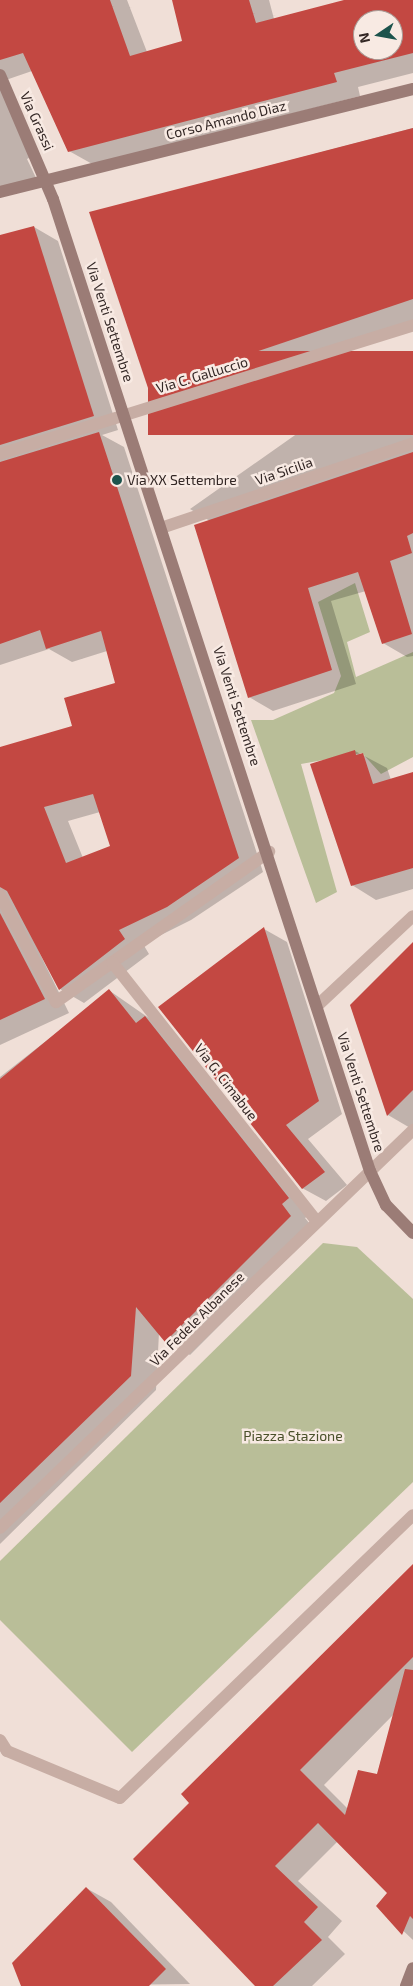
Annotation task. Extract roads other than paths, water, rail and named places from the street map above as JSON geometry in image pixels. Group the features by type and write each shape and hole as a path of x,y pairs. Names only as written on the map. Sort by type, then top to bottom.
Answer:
{"main road":[{"name":"Via Grassi","path":"0,75 46,180"},
{"name":"Corso Amando Diaz","path":"0,192 413,89"},
{"name":"Via Venti Settembre","path":"46,180 164,527 370,1171 386,1205 413,1233"},
{"path":"406,1986 413,1968"}],"street":[{"name":"Via C. Galluccio","path":"0,454 413,325"},
{"name":"Via Sicilia","path":"164,527 413,443"},
{"path":"0,895 56,1002 269,852"},
{"path":"318,1005 413,916"},
{"name":"Via G. Cimabue","path":"112,962 316,1220"},
{"name":"Via Fedele Albanese","path":"0,1528 159,1379 316,1220 413,1130"},
{"path":"0,1740 7,1751 120,1798 413,1515"}],"place":[{"name":"Via XX Settembre","path":"117,480"}],"park label":[{"name":"Piazza Stazione","path":"293,1436"}]}
